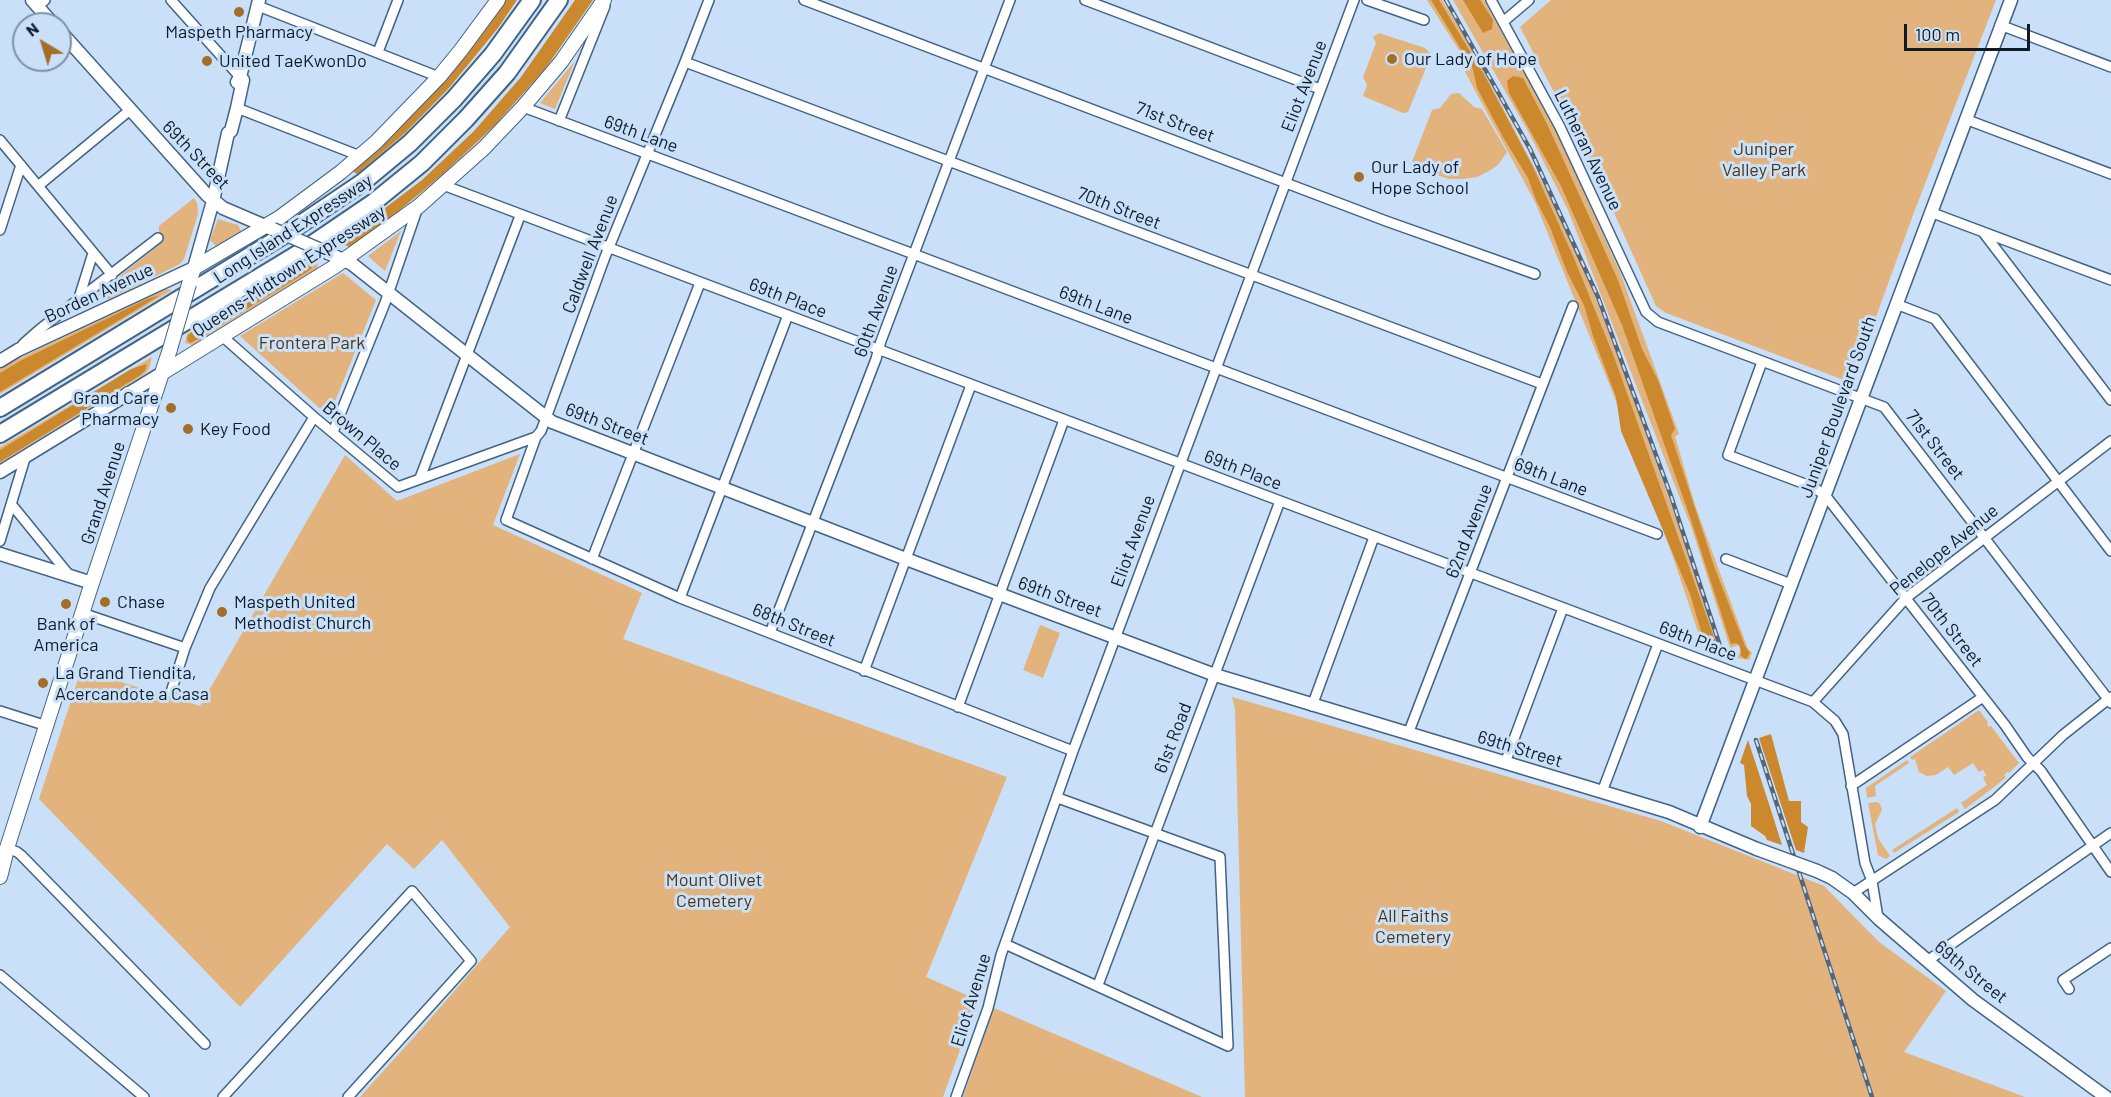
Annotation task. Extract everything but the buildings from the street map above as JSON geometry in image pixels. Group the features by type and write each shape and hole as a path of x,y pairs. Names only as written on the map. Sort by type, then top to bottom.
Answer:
{"highway":[{"name":"Long Island Expressway","path":"0,408 289,232 363,182 410,143 454,99 493,54 532,0"},
{"name":"Long Island Expressway","path":"0,434 299,253 374,202 422,163 466,119 507,73 559,0"}],"main road":[{"path":"194,268 270,228 360,156 440,77 498,0"},
{"name":"Queens-Midtown Expressway","path":"0,472 344,260 419,206 484,148 523,107 568,54 606,0"},
{"name":"Juniper Boulevard South","path":"1700,826 2011,0"},
{"name":"Grand Avenue","path":"228,133 226,130 237,80 240,77 258,3"},
{"name":"69th Street","path":"72,45 213,201 223,208 344,260 552,423 906,560 1215,675 1669,812 1817,871 1832,878 1853,893 1879,919 1973,1000 2106,1097"},
{"name":"Grand Avenue","path":"0,877 3,854 170,349 213,201 228,133 231,131 237,108 243,80 240,77"},
{"name":"Borden Avenue","path":"0,361 18,350 194,268"},
{"path":"128,394 151,402"},
{"path":"0,554 92,583"}],"street":[{"path":"171,0 240,77"},
{"path":"378,52 398,0"},
{"path":"559,121 606,0"},
{"name":"Caldwell Avenue","path":"506,520 609,249 709,0"},
{"name":"71st Street","path":"804,0 1395,224 1535,274"},
{"name":"60th Avenue","path":"770,633 1010,0"},
{"path":"1085,0 1320,89"},
{"name":"Eliot Avenue","path":"956,1097 988,1008 1005,944 1073,751 1354,0"},
{"path":"1367,0 1424,20"},
{"name":"Lutheran Avenue","path":"1491,0 1560,127 1642,305 1651,317"},
{"path":"1503,22 1529,0"},
{"path":"258,3 440,77"},
{"path":"2001,25 2111,67"},
{"name":"70th Street","path":"685,62 1542,384"},
{"name":"69th Lane","path":"523,107 1657,534"},
{"path":"237,108 360,156"},
{"path":"38,186 130,110"},
{"path":"1965,119 2111,174"},
{"path":"0,140 112,275"},
{"path":"0,230 21,165"},
{"name":"69th Place","path":"443,185 1812,702 1835,721 1843,734 1865,863 1872,881 1879,919"},
{"path":"333,432 388,293 419,206"},
{"path":"1930,212 2111,280"},
{"path":"420,478 520,216"},
{"path":"1983,232 2111,400"},
{"name":"Borden Avenue","path":"18,350 40,329 158,238"},
{"path":"78,301 93,253"},
{"path":"592,559 700,283"},
{"path":"1896,304 1935,319 2111,551"},
{"name":"62nd Avenue","path":"1408,734 1573,306"},
{"path":"680,598 788,315"},
{"name":"71st Street","path":"1651,317 1762,362 1884,406 2110,700"},
{"name":"Brown Place","path":"222,336 398,487 536,437"},
{"name":"70th Street","path":"1762,362 1728,455 1813,487 1825,495 2041,771 2111,872"},
{"path":"864,671 971,385"},
{"path":"171,692 185,648 210,588 314,417"},
{"path":"958,707 1064,420"},
{"name":"Penelope Avenue","path":"1812,702 1906,598 2111,441"},
{"path":"0,541 27,455"},
{"name":"61st Road","path":"1098,985 1280,501"},
{"path":"12,505 70,576"},
{"name":"68th Street","path":"506,520 680,598 1073,751"},
{"path":"1312,706 1374,537"},
{"path":"1725,560 1791,584"},
{"path":"1505,763 1563,608"},
{"path":"82,613 185,648"},
{"path":"1602,792 1658,644"},
{"path":"1851,786 1983,697"},
{"path":"1853,893 1995,800 2063,735 2110,700"},
{"path":"0,711 47,726"},
{"path":"1005,944 1228,1046 1220,856 1058,798"},
{"path":"1927,961 2111,833"},
{"path":"3,854 17,852 21,855 205,1044"},
{"path":"223,1097 412,891 471,961 348,1097"},
{"path":"2070,989 2063,980 2111,948"},
{"path":"0,975 144,1097"}],"green space":[{"path":"1427,0 1442,0 1468,42 1552,201 1591,286 1678,524 1719,651 1702,644 1612,391 1535,202 1464,70 1469,66"},
{"path":"1453,0 1484,0 1554,127 1620,272 1679,434 1675,436 1695,505 1748,649 1752,653 1749,660 1737,658 1741,650 1738,645 1730,648 1692,529 1568,210 1529,133"},
{"name":"Juniper Valley Park","path":"1551,0 1996,0 1913,215 1852,383 1666,313 1656,306 1596,173 1520,27"},
{"path":"1379,33 1425,48 1430,53 1408,112 1403,113 1363,96 1367,85 1363,77 1376,43 1373,37"},
{"path":"575,61 555,109 540,103"},
{"path":"1459,93 1474,107 1482,109 1507,152 1498,165 1477,177 1449,179 1422,170 1412,162 1432,110 1440,108 1451,94"},
{"path":"194,198 198,214 184,259 180,264 109,299 101,298 100,292 159,245 159,226"},
{"path":"218,219 238,225 241,231 216,246 210,240"},
{"path":"401,231 385,271 368,256"},
{"path":"310,260 318,263 319,267 192,345 185,343 187,334"},
{"name":"Frontera Park","path":"343,273 376,300 330,414 327,415 240,336"},
{"path":"166,289 172,290 0,394 0,369"},
{"path":"152,357 149,369 143,375 0,463 0,447"},
{"name":"Mount Olivet Cemetery","path":"520,454 493,525 642,593 623,639 1007,777 926,977 978,1000 943,1097 360,1097 510,927 442,840 414,869 387,844 240,1007 39,799 81,670 200,706 345,455 397,501"},
{"path":"1040,625 1060,633 1043,678 1023,670"},
{"name":"All Faiths Cemetery","path":"1232,697 1661,821 1824,886 1879,942 1946,991 1904,1052 2025,1097 1245,1097 1235,709"},
{"path":"1979,710 1989,727 1991,726 2019,763 2004,775 2006,777 1998,784 1965,809 1961,803 1987,785 1983,778 1986,775 1983,770 1979,772 1973,763 1954,775 1948,767 1936,775 1927,776 1919,772 1915,759 1912,760 1910,757"},
{"path":"1907,760 1909,763 1875,786 1876,796 1867,798 1866,788"},
{"path":"1877,802 1882,810 1875,824 1878,838 1890,856 1886,859 1878,855 1868,803"},
{"path":"1957,808 1959,812 1894,853 1892,850"},
{"path":"994,1008 1202,1097 963,1097"}],"shaded area":[{"path":"505,0 517,0 498,28 449,88 405,133 357,174 353,171 441,84 469,51"},
{"path":"575,0 593,0 545,69 494,126 443,174 395,214 350,247 339,243 422,180 474,131 521,77"},
{"path":"1431,0 1439,0 1486,78 1533,167 1573,256 1614,357 1719,651 1706,645 1704,641 1690,594 1621,431 1616,397 1584,305 1567,272 1550,227 1528,178 1477,88 1473,69"},
{"path":"1463,0 1480,0 1493,20 1492,29 1483,33"},
{"path":"1513,76 1523,78 1547,124 1618,280 1642,349 1658,380 1675,429 1671,435 1714,566 1745,646 1750,653 1746,659 1741,656 1740,646 1736,643 1731,644 1690,517 1622,325 1561,186 1509,93 1507,81"},
{"path":"311,265 312,268 307,272 198,339 190,343 187,340 188,335 206,322 228,313 301,268"},
{"path":"160,295 0,392 0,373 147,299"},
{"path":"147,364 145,371 139,376 0,462 0,450 131,369"},
{"path":"1771,734 1789,801 1801,801 1801,822 1808,827 1804,853 1796,850 1759,738"},
{"path":"1748,740 1782,845 1767,840 1751,826 1751,804 1747,796 1744,765 1740,763"}],"railway":[{"path":"1446,0 1530,149 1598,297 1671,496 1721,649"},
{"path":"1756,740 1872,1097"}],"place":[{"name":"Maspeth Pharmacy","path":"239,12"},
{"name":"Our Lady of Hope","path":"1392,59"},
{"name":"United TaeKwonDo","path":"207,61"},
{"name":"Our Lady of Hope School","path":"1359,177"},
{"name":"Grand Care Pharmacy","path":"171,408"},
{"name":"Key Food","path":"188,429"},
{"name":"Chase","path":"105,602"},
{"name":"Bank of America","path":"66,604"},
{"name":"Maspeth United Methodist Church","path":"222,612"},
{"name":"La Grand Tiendita, Acercandote a Casa","path":"43,683"}]}
